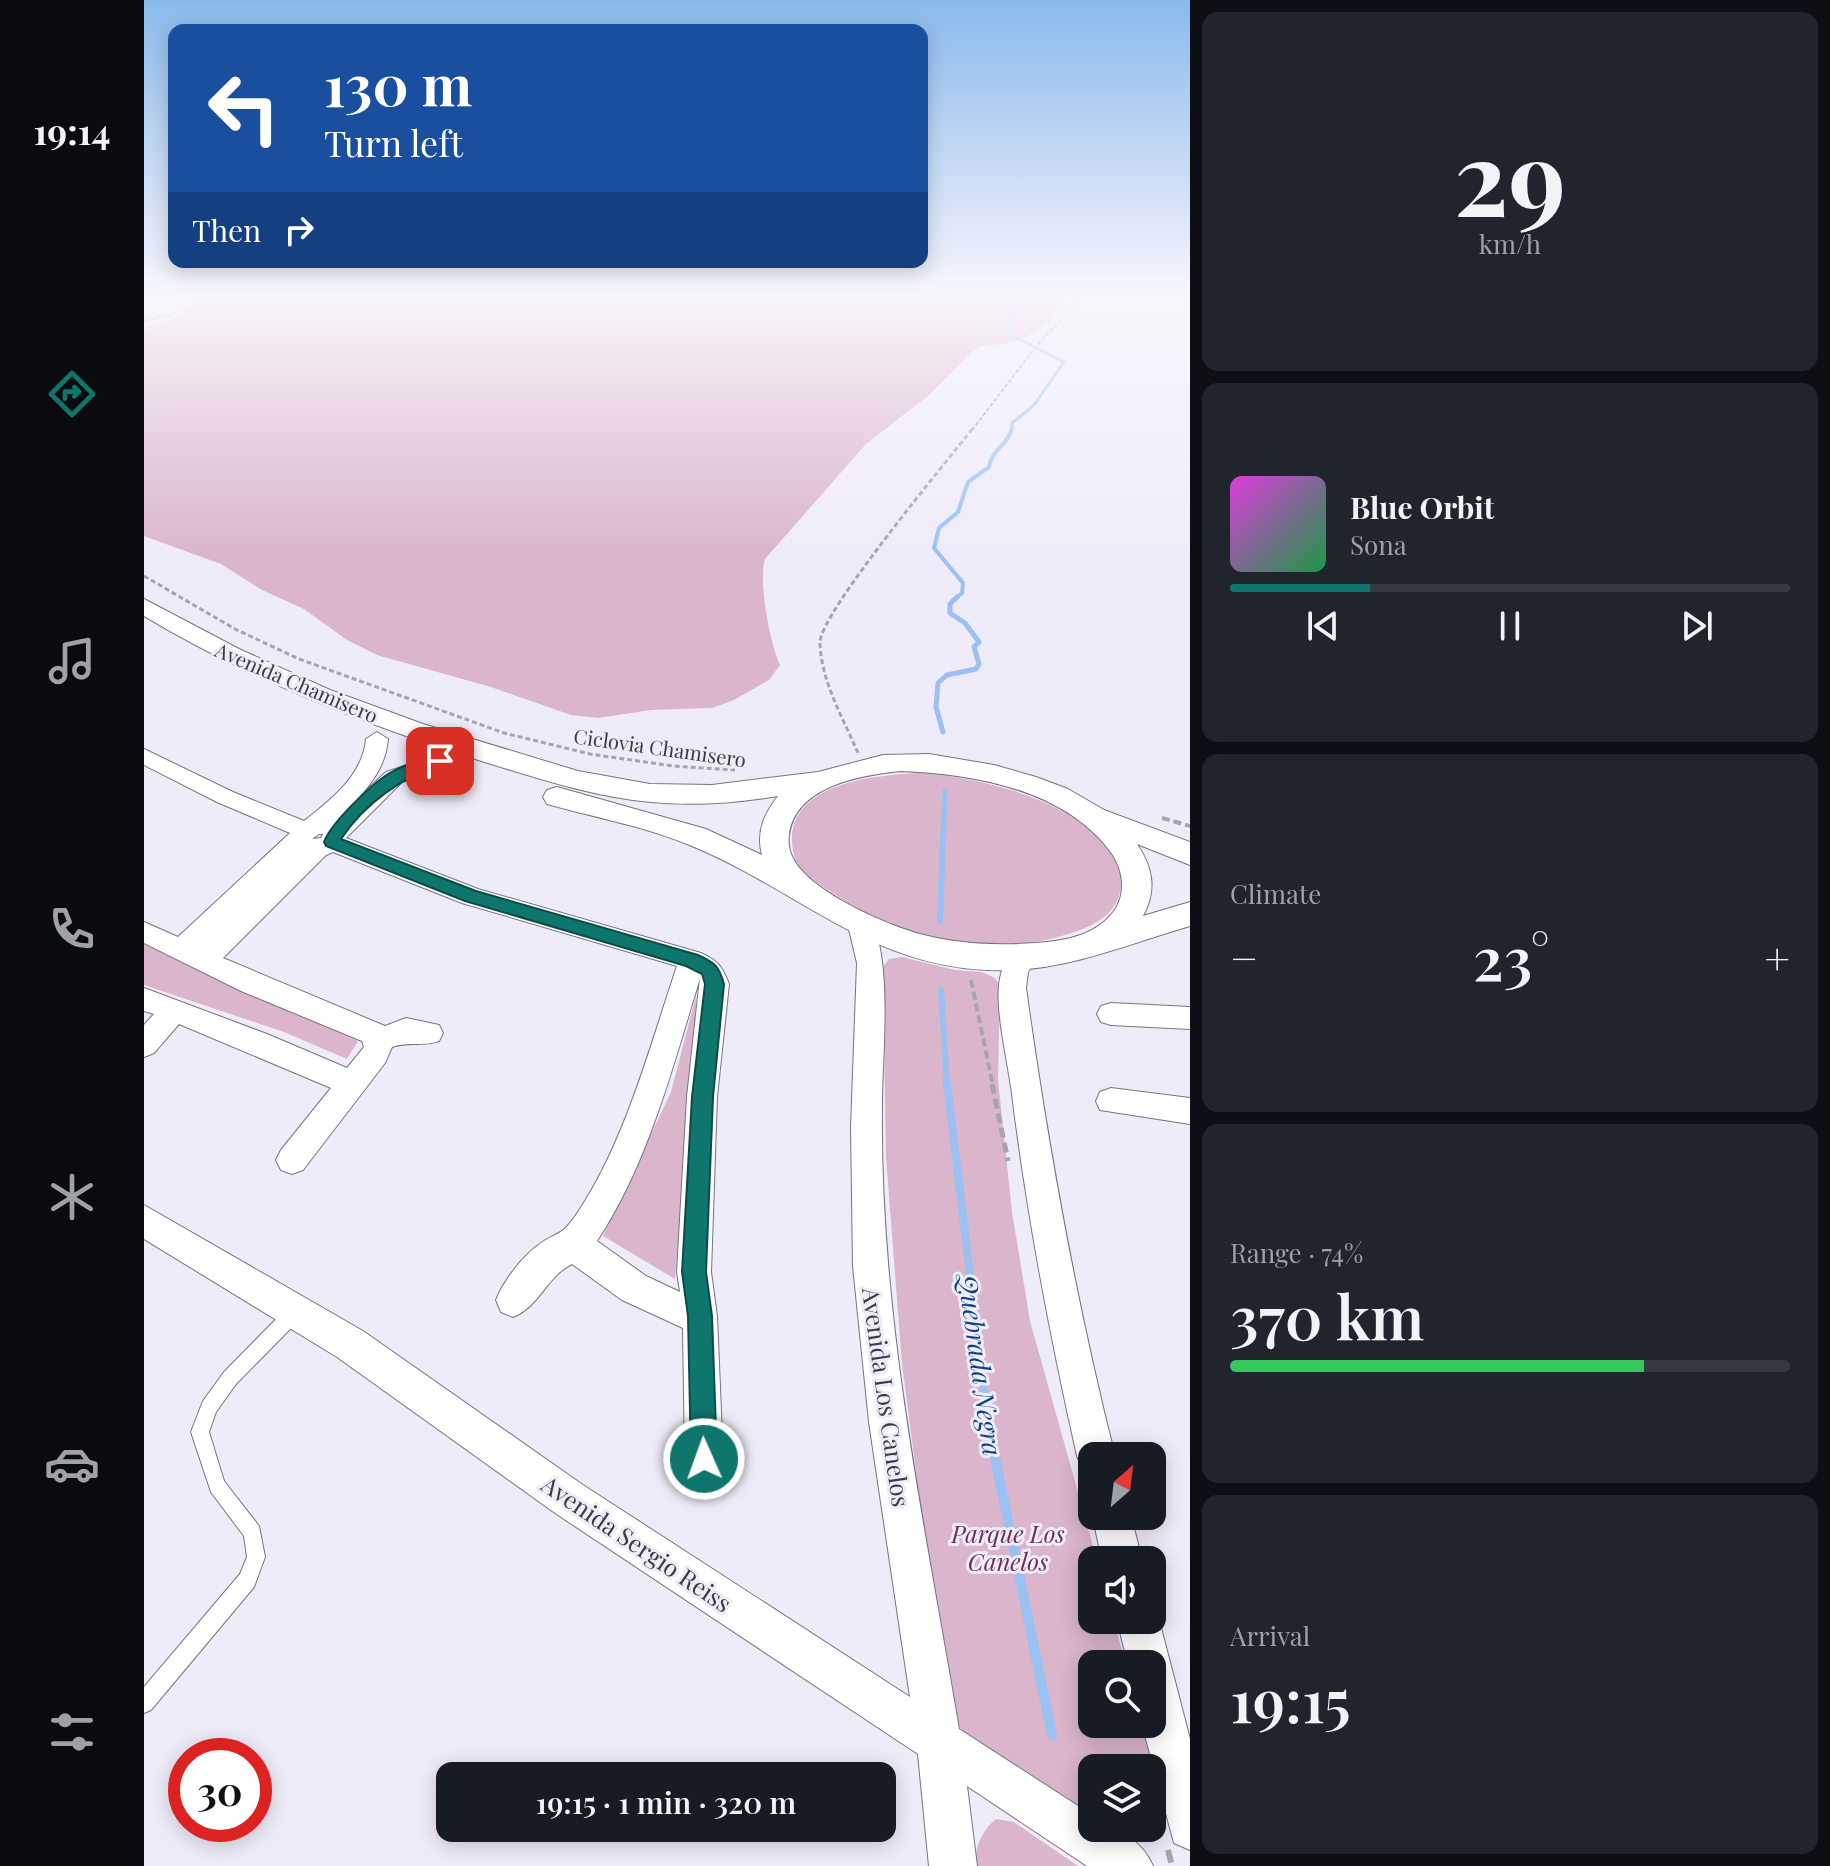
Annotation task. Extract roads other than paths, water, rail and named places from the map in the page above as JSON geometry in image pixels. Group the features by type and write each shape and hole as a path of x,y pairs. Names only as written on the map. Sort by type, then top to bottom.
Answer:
{"street":[{"name":"Avenida Chamisero","path":"144,606 220,650 345,706 450,743 586,783 633,791 703,794 749,791 849,762 901,762 961,766 1010,779 1081,809"},
{"name":"Avenida Chamisero","path":"144,629 235,679 377,739 440,761 696,836 803,889"},
{"path":"317,837 372,767 377,739"},
{"path":"144,756 225,797 317,837 471,896 692,960 710,969 715,984 702,1097 694,1272 700,1316 704,1459"},
{"path":"192,956 317,837 394,777 440,761"},
{"path":"849,762 795,796 784,808 775,826 778,859 803,889 861,925 939,952 966,957 1024,957 1053,954 1190,914"},
{"path":"1081,809 1190,854"},
{"path":"1081,809 1121,842 1138,879 1135,901 1127,917 1100,941"},
{"name":"Avenida Los Canelos","path":"861,925 870,963 866,1127 870,1266 888,1422 939,1741 953,1866"},
{"path":"144,932 192,956 370,1030 378,1040"},
{"path":"1024,957 1015,969 1012,988 1030,1138 1045,1228 1093,1442"},
{"path":"513,1300 548,1258 575,1245 592,1220 623,1158 659,1063 692,960"},
{"path":"144,999 352,1084"},
{"path":"144,1045 175,1010"},
{"path":"1111,1014 1190,1018"},
{"path":"378,1040 406,1030 429,1033"},
{"path":"292,1160 375,1054 378,1040"},
{"path":"1111,1101 1190,1111"},
{"name":"Avenida Sergio Reiss","path":"144,1221 350,1344 569,1499 1129,1866"},
{"path":"575,1245 603,1268 646,1295 675,1310 700,1316"},
{"path":"1166,1732 1190,1827"}],"lane":[{"path":"144,1703 247,1580 252,1569 256,1557 253,1532 217,1486 200,1432 209,1407 230,1378 296,1311"}],"waterway":[{"name":"Quebrada Negra","path":"1012,428 1012,423 1034,405 1050,382"},
{"name":"Quebrada Negra","path":"955,599 962,593 963,583 934,548 939,528 958,512 968,482 989,467 1012,428"},
{"name":"Quebrada Negra","path":"943,732 936,707 938,683 947,675 976,669 979,664 974,647 979,642 965,623 950,613 950,604 955,599"},
{"name":"Quebrada Negra","path":"944,814 945,791"},
{"name":"Quebrada Negra","path":"940,921 944,812"},
{"name":"Quebrada Negra","path":"941,990 947,1086"},
{"name":"Quebrada Negra","path":"947,1084 989,1431"},
{"name":"Quebrada Negra","path":"989,1429 1052,1735"}],"park label":[{"name":"Parque Los Canelos","path":"1008,1547"}]}
